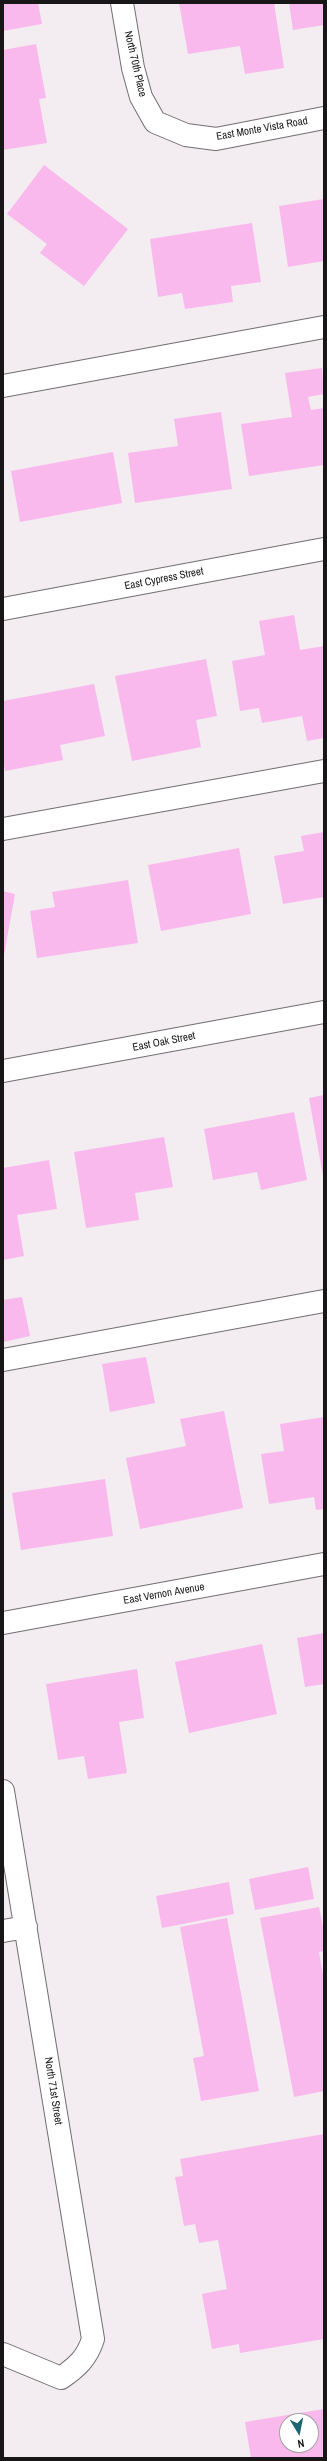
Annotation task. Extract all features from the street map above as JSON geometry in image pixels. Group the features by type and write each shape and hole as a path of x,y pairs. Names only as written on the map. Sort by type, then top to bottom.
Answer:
{"street":[{"name":"North 70th Place","path":"122,3 141,97 155,122"},
{"name":"East Monte Vista Road","path":"155,122 186,135 216,139 324,118"},
{"path":"3,386 324,327"},
{"name":"East Cypress Street","path":"3,609 324,549"},
{"path":"3,829 324,771"},
{"name":"East Oak Street","path":"3,1071 324,1012"},
{"path":"3,1360 324,1301"},
{"name":"East Vernon Avenue","path":"3,1624 324,1564"},
{"name":"North 71st Street","path":"3,1791 93,2339 88,2354 77,2366 61,2378 3,2354"},
{"path":"3,1931 26,1927"}],"building":[{"path":"3,3 38,3 42,24 3,31"},
{"path":"179,3 274,3 284,68 245,74 240,46 188,54"},
{"path":"289,3 324,3 324,25 293,30"},
{"path":"36,44 46,98 39,99 47,143 3,150 3,50"},
{"path":"44,165 128,229 84,286 40,253 47,244 7,214"},
{"path":"324,199 324,261 288,267 279,206"},
{"path":"252,223 261,282 231,286 233,302 185,309 182,293 158,297 150,239"},
{"path":"322,368 324,394 308,397 311,410 324,408 324,465 249,476 241,424 292,417 285,373"},
{"path":"221,412 232,489 135,503 128,453 178,446 174,419"},
{"path":"113,452 122,503 20,522 11,471"},
{"path":"294,615 300,650 324,646 324,738 307,741 302,716 262,723 259,708 240,711 232,661 265,655 259,621"},
{"path":"206,659 217,716 196,720 201,747 132,761 115,676"},
{"path":"94,684 105,736 60,745 63,760 5,771 3,759 3,701"},
{"path":"324,832 324,897 283,904 274,856 304,851 301,836"},
{"path":"239,848 251,914 161,931 148,865"},
{"path":"128,880 138,943 37,958 30,911 55,907 52,892"},
{"path":"3,891 15,894 4,955 3,955"},
{"path":"324,1095 324,1176 323,1176 309,1098"},
{"path":"294,1112 307,1180 261,1190 257,1172 213,1180 204,1129"},
{"path":"164,1137 173,1187 135,1193 139,1220 86,1228 74,1152"},
{"path":"49,1160 57,1209 17,1215 24,1256 3,1260 3,1168"},
{"path":"22,1297 30,1336 3,1342 3,1300"},
{"path":"146,1357 155,1403 110,1412 102,1364"},
{"path":"224,1411 243,1508 140,1529 126,1458 186,1446 180,1419"},
{"path":"324,1417 324,1509 316,1510 314,1497 269,1504 261,1454 284,1451 280,1424"},
{"path":"105,1479 113,1536 21,1550 12,1493"},
{"path":"324,1633 324,1684 305,1687 297,1638"},
{"path":"262,1644 277,1714 189,1733 175,1662"},
{"path":"137,1669 144,1718 119,1722 127,1773 88,1779 84,1756 58,1760 46,1684"},
{"path":"308,1867 314,1899 255,1910 249,1879"},
{"path":"229,1882 234,1914 162,1928 156,1896"},
{"path":"319,1907 324,1932 324,1951 319,1952 324,1980 324,2091 294,2097 260,1918"},
{"path":"227,1918 259,2091 201,2101 193,2058 204,2056 180,1927"},
{"path":"324,2134 324,2339 240,2353 239,2344 212,2349 202,2294 227,2289 218,2240 199,2243 195,2224 184,2226 175,2177 183,2176 180,2159"},
{"path":"324,2409 324,2458 251,2458 245,2422 279,2416 279,2453 319,2453 319,2413 300,2413"}]}
